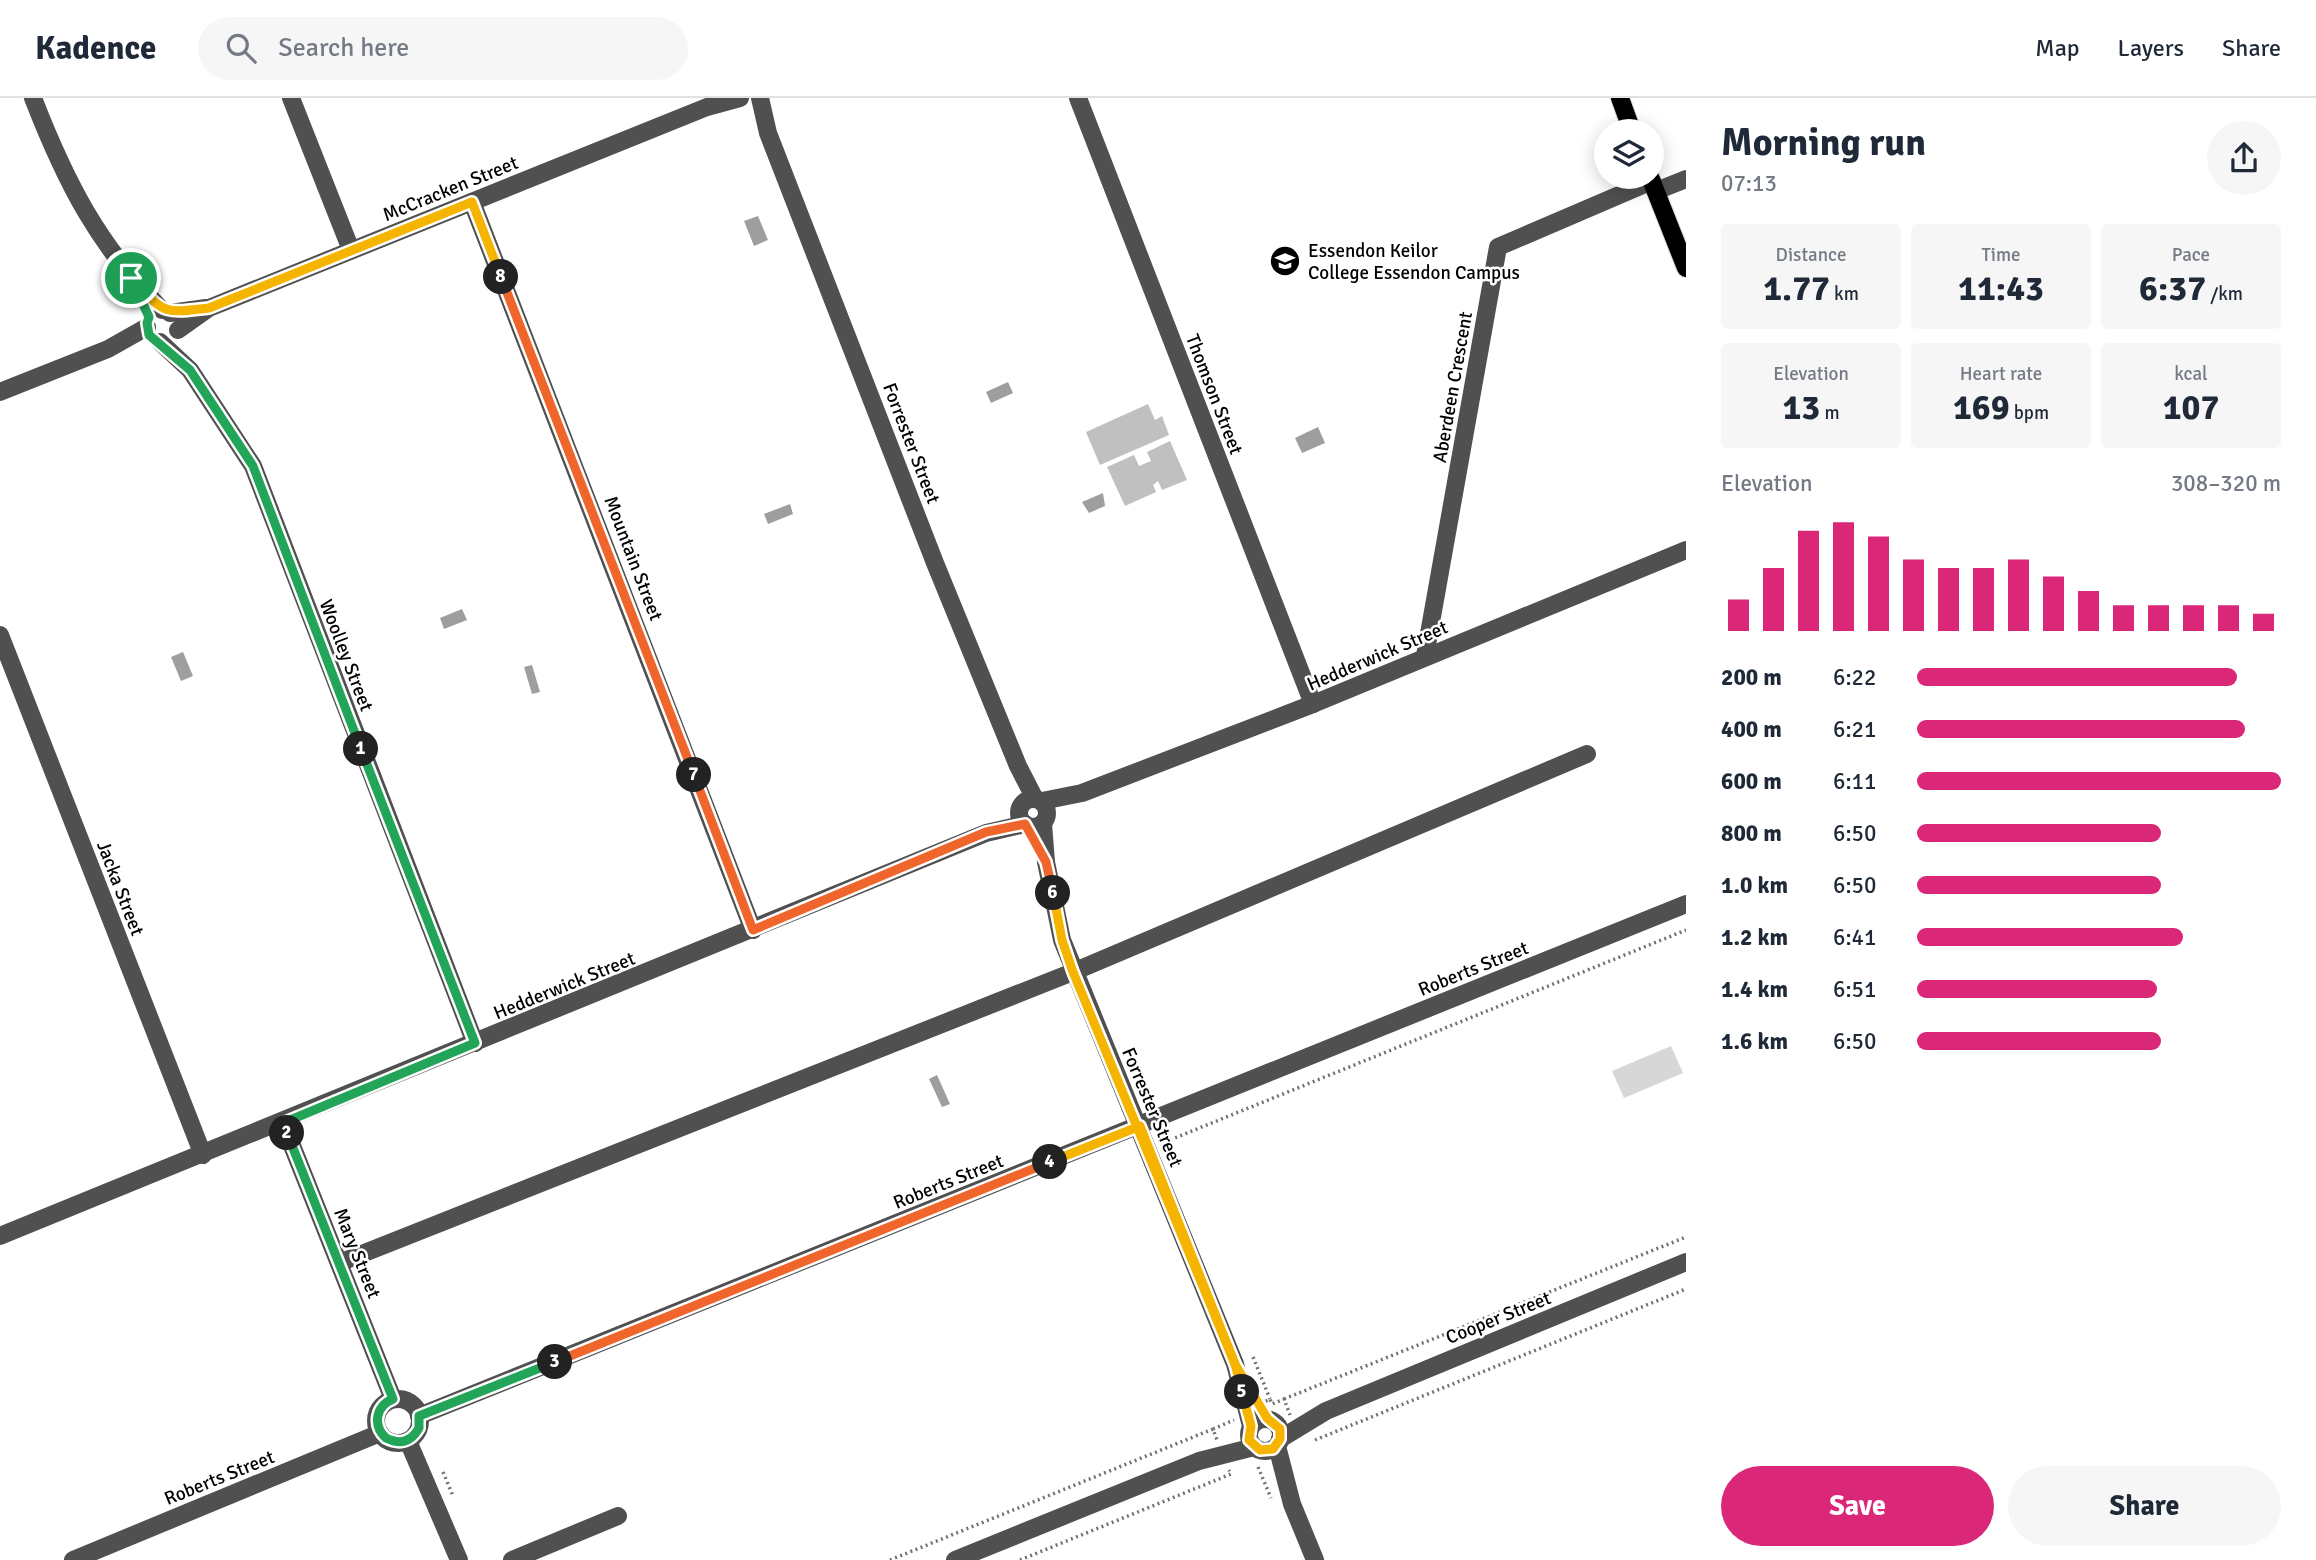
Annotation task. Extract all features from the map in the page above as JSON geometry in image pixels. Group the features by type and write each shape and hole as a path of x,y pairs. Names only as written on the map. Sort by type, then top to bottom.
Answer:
{"main road":[{"path":"1620,98 1628,119"},
{"path":"1655,189 1686,268"}],"street":[{"name":"Woolley Street","path":"33,98 72,191 253,466 475,1043"},
{"path":"291,98 351,250"},
{"name":"McCracken Street","path":"0,392 715,103 751,98"},
{"name":"Forrester Street","path":"751,98 768,133 935,563 1018,766 1046,862 1062,940 1073,972 1140,1126 1315,1560"},
{"name":"Thomson Street","path":"1078,98 1313,705"},
{"path":"1664,182 1686,179"},
{"name":"Aberdeen Crescent","path":"1425,656 1498,247 1638,189"},
{"name":"Mountain Street","path":"472,202 753,930"},
{"name":"Hedderwick Street","path":"0,1236 283,1123 1082,793 1313,705 1425,656 1686,550"},
{"name":"Jacka Street","path":"0,635 203,1155"},
{"path":"339,1263 1073,972 1587,754"},
{"name":"Roberts Street","path":"419,1416 1686,904"},
{"name":"Mary Street","path":"283,1123 393,1399"},
{"name":"Cooper Street","path":"955,1560 1686,1262"},
{"path":"393,1399 412,1404 419,1416 419,1428 408,1441 392,1442 380,1433 378,1413 393,1399"},
{"name":"Roberts Street","path":"73,1560 380,1433"},
{"path":"408,1441 459,1560"},
{"path":"512,1560 618,1516"}],"path":[{"path":"1165,1142 1686,930"},
{"path":"1284,1399 1686,1237"},
{"path":"1310,1442 1686,1289"}],"shaded area":[{"path":"758,216 768,240 754,246 744,221"},
{"path":"1008,382 1013,393 991,403 986,392"},
{"path":"1318,427 1325,443 1302,453 1295,438"},
{"path":"1103,493 1105,506 1089,513 1082,502"},
{"path":"790,504 793,514 768,524 764,514"},
{"path":"462,609 467,620 444,629 440,618"},
{"path":"183,652 193,676 181,681 171,657"},
{"path":"532,665 540,692 532,694 524,667"},
{"path":"1671,1046 1683,1073 1624,1098 1612,1071"},
{"path":"937,1075 950,1104 942,1107 929,1079"}],"building":[{"path":"1148,404 1155,420 1162,416 1169,435 1100,465 1086,432"},
{"path":"1170,441 1187,480 1162,490 1158,481 1153,485 1156,492 1125,506 1107,467 1134,455 1139,466 1151,461 1147,452"}],"place":[{"name":"Essendon Keilor College Essendon Campus","path":"1285,261"}],"route":[{"path":"131,278 149,317 149,335 190,370 253,466 475,1043 283,1123 393,1399 382,1406 378,1413 376,1421 380,1433 392,1442 408,1441 419,1428 419,1416 1140,1126 1148,1148 1235,1364 1267,1418 1278,1424 1281,1434 1277,1446 1263,1451 1251,1444 1248,1435 1251,1426 1235,1364 1140,1126 1073,972 1062,940 1046,862 1028,826 1025,824 986,832 753,930 638,625 472,202 209,308 170,313 162,310 131,278"}]}
